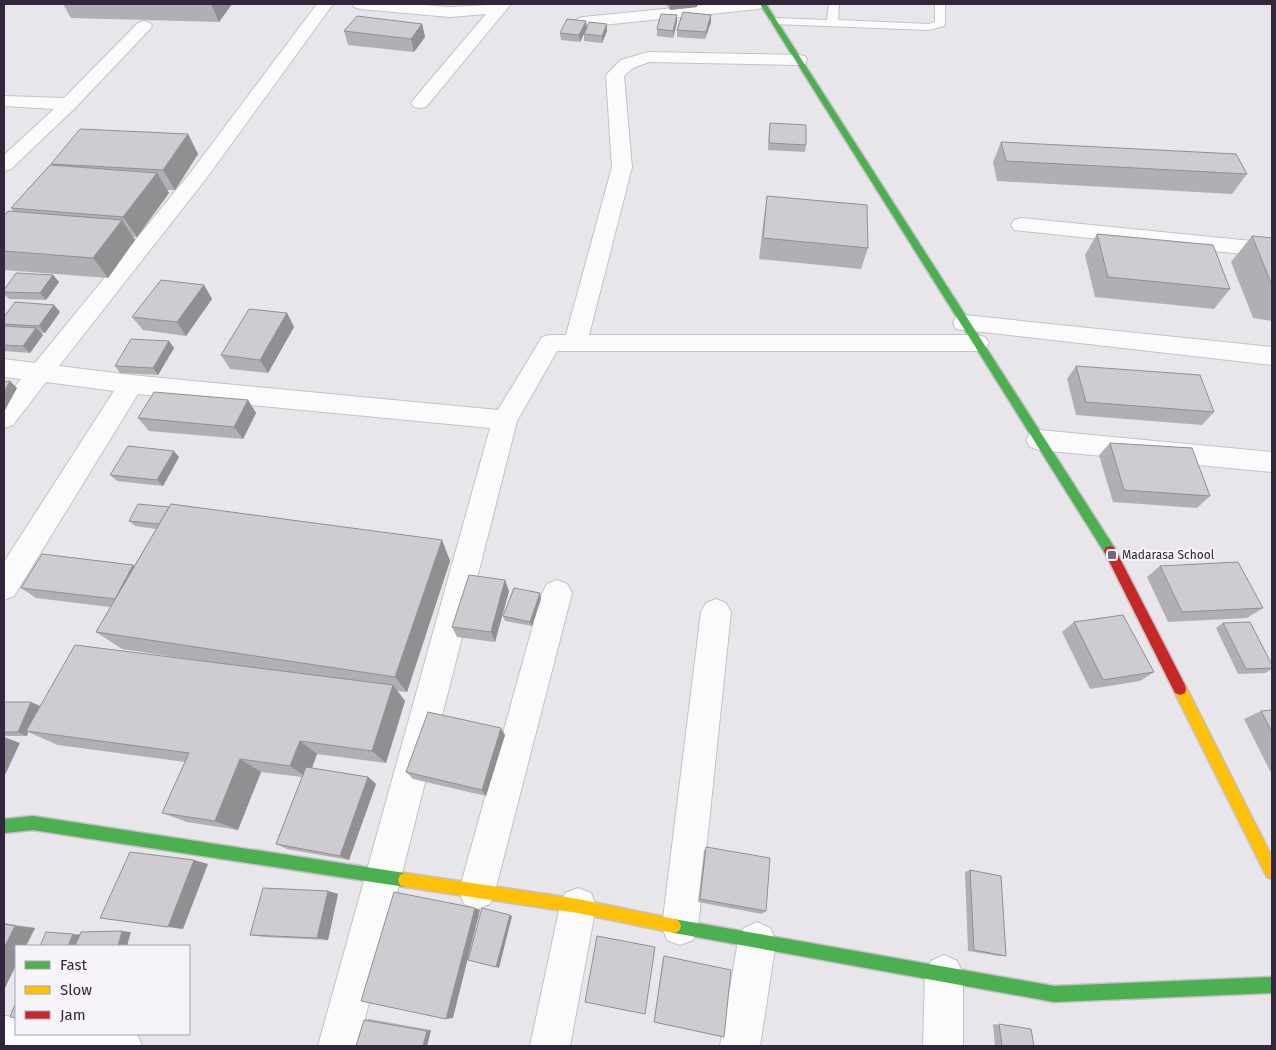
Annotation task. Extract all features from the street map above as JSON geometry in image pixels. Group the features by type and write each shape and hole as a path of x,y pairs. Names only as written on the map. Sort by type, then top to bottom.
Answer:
{"street":[{"path":"4,418 198,176 325,4"},
{"path":"360,4 450,12 502,6"},
{"path":"583,22 758,4"},
{"path":"763,4 1112,555 1263,834 1272,872"},
{"path":"420,103 502,6"},
{"path":"6,161 69,104 144,26"},
{"path":"575,343 622,167 615,75 627,64 648,56 799,60"},
{"path":"4,102 69,104"},
{"path":"1021,225 1272,250"},
{"path":"338,1046 385,877 505,420 550,343 970,333 1272,356"},
{"path":"4,368 41,371 131,384 505,420"},
{"path":"4,587 131,384"},
{"path":"1038,440 1272,462"},
{"path":"477,890 557,593"},
{"path":"680,927 716,612"},
{"path":"4,826 34,823 578,906 680,927 1054,994 1272,984"},
{"path":"550,1046 578,906"},
{"path":"740,1046 757,941"},
{"path":"944,974 944,1046"},
{"path":"4,1035 122,1046"}],"lane":[{"path":"832,23 834,4"},
{"path":"774,21 929,27 940,24 940,4"}],"building":[{"path":"683,12 711,15 706,32 677,30"},
{"path":"661,14 677,15 673,31 657,29"},
{"path":"357,16 422,24 411,39 344,31"},
{"path":"567,19 586,21 579,35 560,33"},
{"path":"589,22 607,24 602,36 584,34"},
{"path":"770,123 806,125 806,145 769,143"},
{"path":"80,129 188,134 163,170 51,164"},
{"path":"1001,142 1236,154 1247,174 1006,161"},
{"path":"50,165 157,173 123,217 11,208"},
{"path":"767,196 867,205 868,248 763,238"},
{"path":"8,211 122,220 93,258 4,251 4,216"},
{"path":"1097,234 1213,245 1230,289 1108,277"},
{"path":"1252,236 1272,238 1272,285"},
{"path":"16,273 53,275 40,293 4,292"},
{"path":"161,280 204,285 177,322 132,317"},
{"path":"15,302 54,305 39,326 4,324 4,317"},
{"path":"249,309 287,313 260,360 221,355"},
{"path":"4,326 36,328 23,346 4,345"},
{"path":"131,339 169,341 153,368 115,366"},
{"path":"1076,366 1200,375 1214,412 1086,402"},
{"path":"10,381 4,392 4,382"},
{"path":"154,392 248,400 234,427 138,418"},
{"path":"1110,443 1192,448 1210,496 1124,490"},
{"path":"128,446 174,451 157,480 110,475"},
{"path":"138,504 169,507 159,524 129,521"},
{"path":"171,504 442,540 395,677 96,632"},
{"path":"42,554 133,565 115,599 21,588"},
{"path":"1238,562 1263,608 1182,612 1160,566"},
{"path":"469,575 505,580 491,632 452,627"},
{"path":"514,588 540,593 530,622 503,616"},
{"path":"1123,615 1154,672 1103,680 1074,622"},
{"path":"1250,622 1272,668 1246,669 1223,623"},
{"path":"75,645 393,685 372,751 300,741 290,766 240,759 215,821 162,813 189,753 26,731"},
{"path":"4,702 31,702 18,732 4,732"},
{"path":"1272,710 1272,732 1261,711"},
{"path":"428,712 501,728 482,790 406,772"},
{"path":"306,767 368,777 340,856 276,844"},
{"path":"706,847 770,858 766,911 700,899"},
{"path":"130,852 194,860 168,927 100,918"},
{"path":"970,870 1001,876 1006,956 974,950"},
{"path":"263,888 328,891 317,938 250,935"},
{"path":"394,892 475,908 446,1019 361,1001"},
{"path":"482,908 510,915 496,967 468,960"},
{"path":"4,924 15,926 4,948"},
{"path":"122,931 118,945 75,945 81,932"},
{"path":"46,932 73,934 68,945 40,945"},
{"path":"597,936 655,947 645,1014 585,1002"},
{"path":"664,956 731,970 724,1037 654,1022"},
{"path":"15,1004 15,1018 10,1017"},
{"path":"364,1020 427,1031 423,1046 356,1046"},
{"path":"999,1024 1031,1029 1034,1046 1002,1046"}],"traffic: fast":[{"path":"763,4 1110,551"},
{"path":"4,826 33,823 405,880"},
{"path":"674,926 1054,994 1272,985"}],"traffic: slow":[{"path":"1180,689 1272,872"},
{"path":"405,880 578,906 674,926"}],"traffic: jam":[{"path":"1110,551 1180,689"}],"place":[{"name":"Madarasa School","path":"1112,555"}]}
